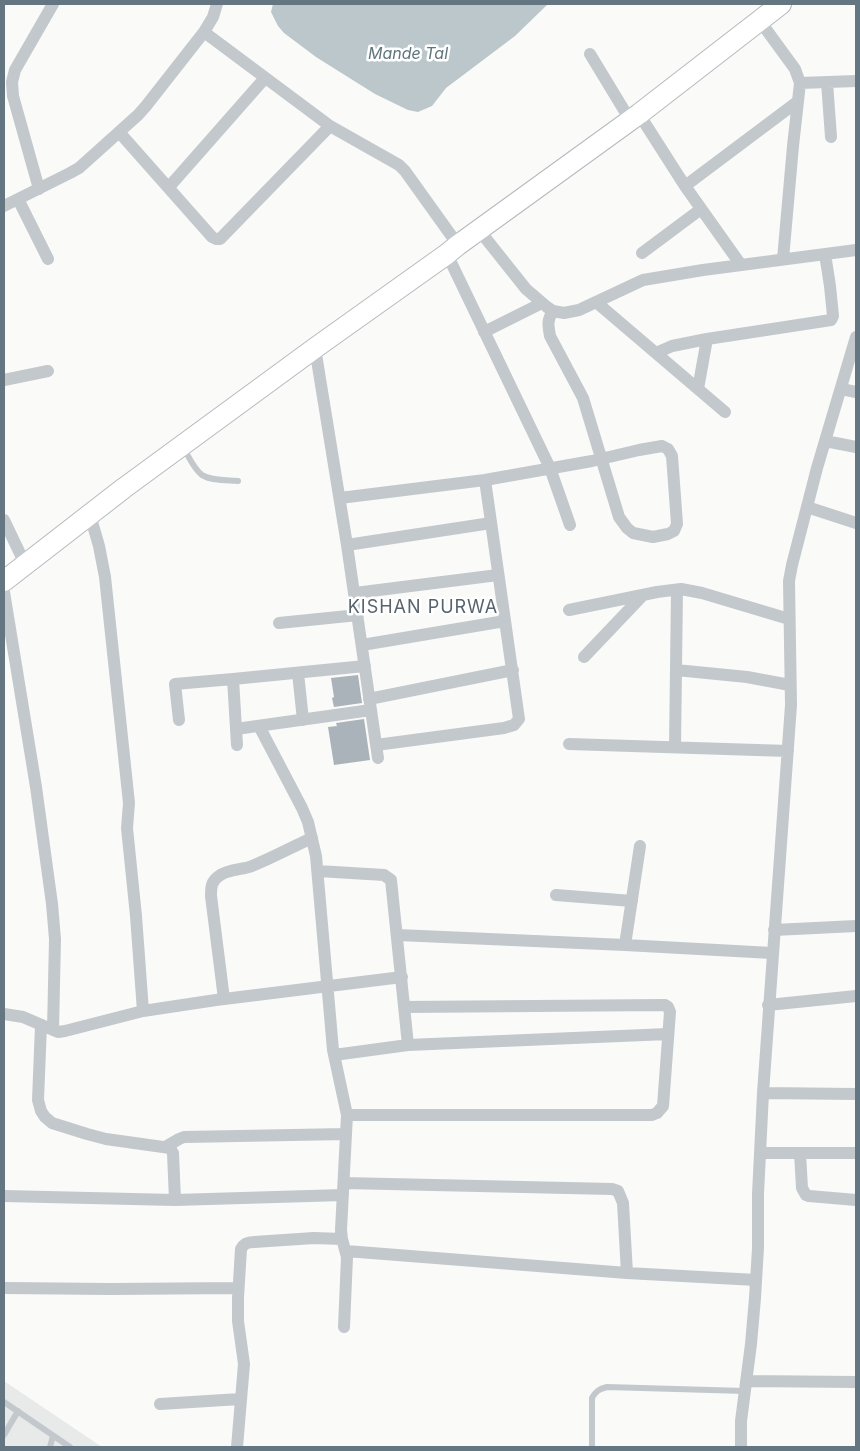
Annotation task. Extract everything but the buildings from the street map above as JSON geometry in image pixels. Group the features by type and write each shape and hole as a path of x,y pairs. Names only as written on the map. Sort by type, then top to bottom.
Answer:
{"main road":[{"path":"4,580 315,348 453,250 634,117 781,4"}],"street":[{"path":"39,189 12,82 15,70 53,4"},
{"path":"4,206 79,168 119,132 146,106 204,32 213,17 217,4"},
{"path":"760,21 795,68 800,83 783,259"},
{"path":"204,32 330,126 399,165 405,171 453,250 484,332 550,468 570,525"},
{"path":"590,54 741,265"},
{"path":"168,188 265,78"},
{"path":"800,83 856,81"},
{"path":"827,82 831,137"},
{"path":"685,186 797,102"},
{"path":"119,132 212,236 220,239 330,126"},
{"path":"18,199 48,259"},
{"path":"642,253 701,209"},
{"path":"479,230 526,289 553,311 564,313 579,310 643,280 856,250"},
{"path":"656,352 672,346 707,339 831,320 833,316 825,254"},
{"path":"596,302 725,412"},
{"path":"484,332 542,303"},
{"path":"340,498 486,480 550,468 601,458 662,446 668,449 672,456 676,524 674,531 654,537 633,533 619,517 601,458 583,398 550,336 547,324 553,311"},
{"path":"741,1447 741,1421 751,1344 756,1280 760,1153 768,1005 791,705 789,581 825,442 856,337"},
{"path":"698,389 707,339"},
{"path":"315,348 355,593 378,758"},
{"path":"4,380 48,371"},
{"path":"841,389 856,392"},
{"path":"825,442 856,447"},
{"path":"376,744 504,728 514,726 520,719 486,480"},
{"path":"807,508 856,523"},
{"path":"90,515 99,546 104,577 129,803 127,828 143,1011"},
{"path":"4,520 25,564"},
{"path":"347,545 491,523"},
{"path":"355,593 498,575"},
{"path":"569,610 677,590 702,593 789,618"},
{"path":"675,747 677,590"},
{"path":"4,592 36,786 55,939 38,1100 45,1117 52,1123 106,1139 167,1146 184,1137 346,1134"},
{"path":"584,657 643,595"},
{"path":"279,623 358,615"},
{"path":"362,645 505,621"},
{"path":"179,720 176,684 365,666"},
{"path":"236,729 303,720 514,670"},
{"path":"676,670 740,676 790,685"},
{"path":"298,673 303,720"},
{"path":"233,680 237,745"},
{"path":"259,726 302,808 312,838 318,871 334,1056 347,1115 341,1230 347,1257 344,1327"},
{"path":"569,744 788,750"},
{"path":"224,998 210,896 210,887 213,881 218,876 255,864 312,838"},
{"path":"625,945 640,846"},
{"path":"318,871 384,875 388,877 393,885 408,1045"},
{"path":"556,894 632,900"},
{"path":"774,930 856,926"},
{"path":"398,935 772,953"},
{"path":"4,1014 23,1017 58,1032 143,1011 224,998 402,977"},
{"path":"768,1005 856,996"},
{"path":"347,1115 652,1115 657,1113 663,1106 670,1012 665,1005 404,1007"},
{"path":"334,1056 408,1045 668,1034"},
{"path":"763,1093 856,1094"},
{"path":"167,1146 173,1154 175,1200"},
{"path":"760,1153 856,1153"},
{"path":"800,1153 802,1188 806,1195 856,1200"},
{"path":"4,1196 175,1200 344,1189 612,1189 618,1191 623,1203 627,1272"},
{"path":"236,1447 244,1364 238,1322 238,1288 241,1249 248,1242 314,1238 344,1245 627,1272 756,1280"},
{"path":"4,1288 238,1288"},
{"path":"746,1386 856,1382"},
{"path":"160,1404 240,1399"}],"lane":[{"path":"182,446 196,470 202,475 238,482"},
{"path":"592,1447 592,1398 595,1392 600,1389 607,1387 746,1386"},
{"path":"5,1405 18,1411 70,1447"},
{"path":"4,1435 18,1411"},
{"path":"50,1447 53,1436"}],"shaded area":[{"path":"4,1381 102,1447 4,1447"}],"water":[{"name":"Mande Tal","path":"273,4 548,4 515,36 446,88 432,106 418,112 408,110 375,94 316,57 284,33 278,26 271,12"}],"district":[{"name":"KISHAN PURWA","path":"423,608"}]}
